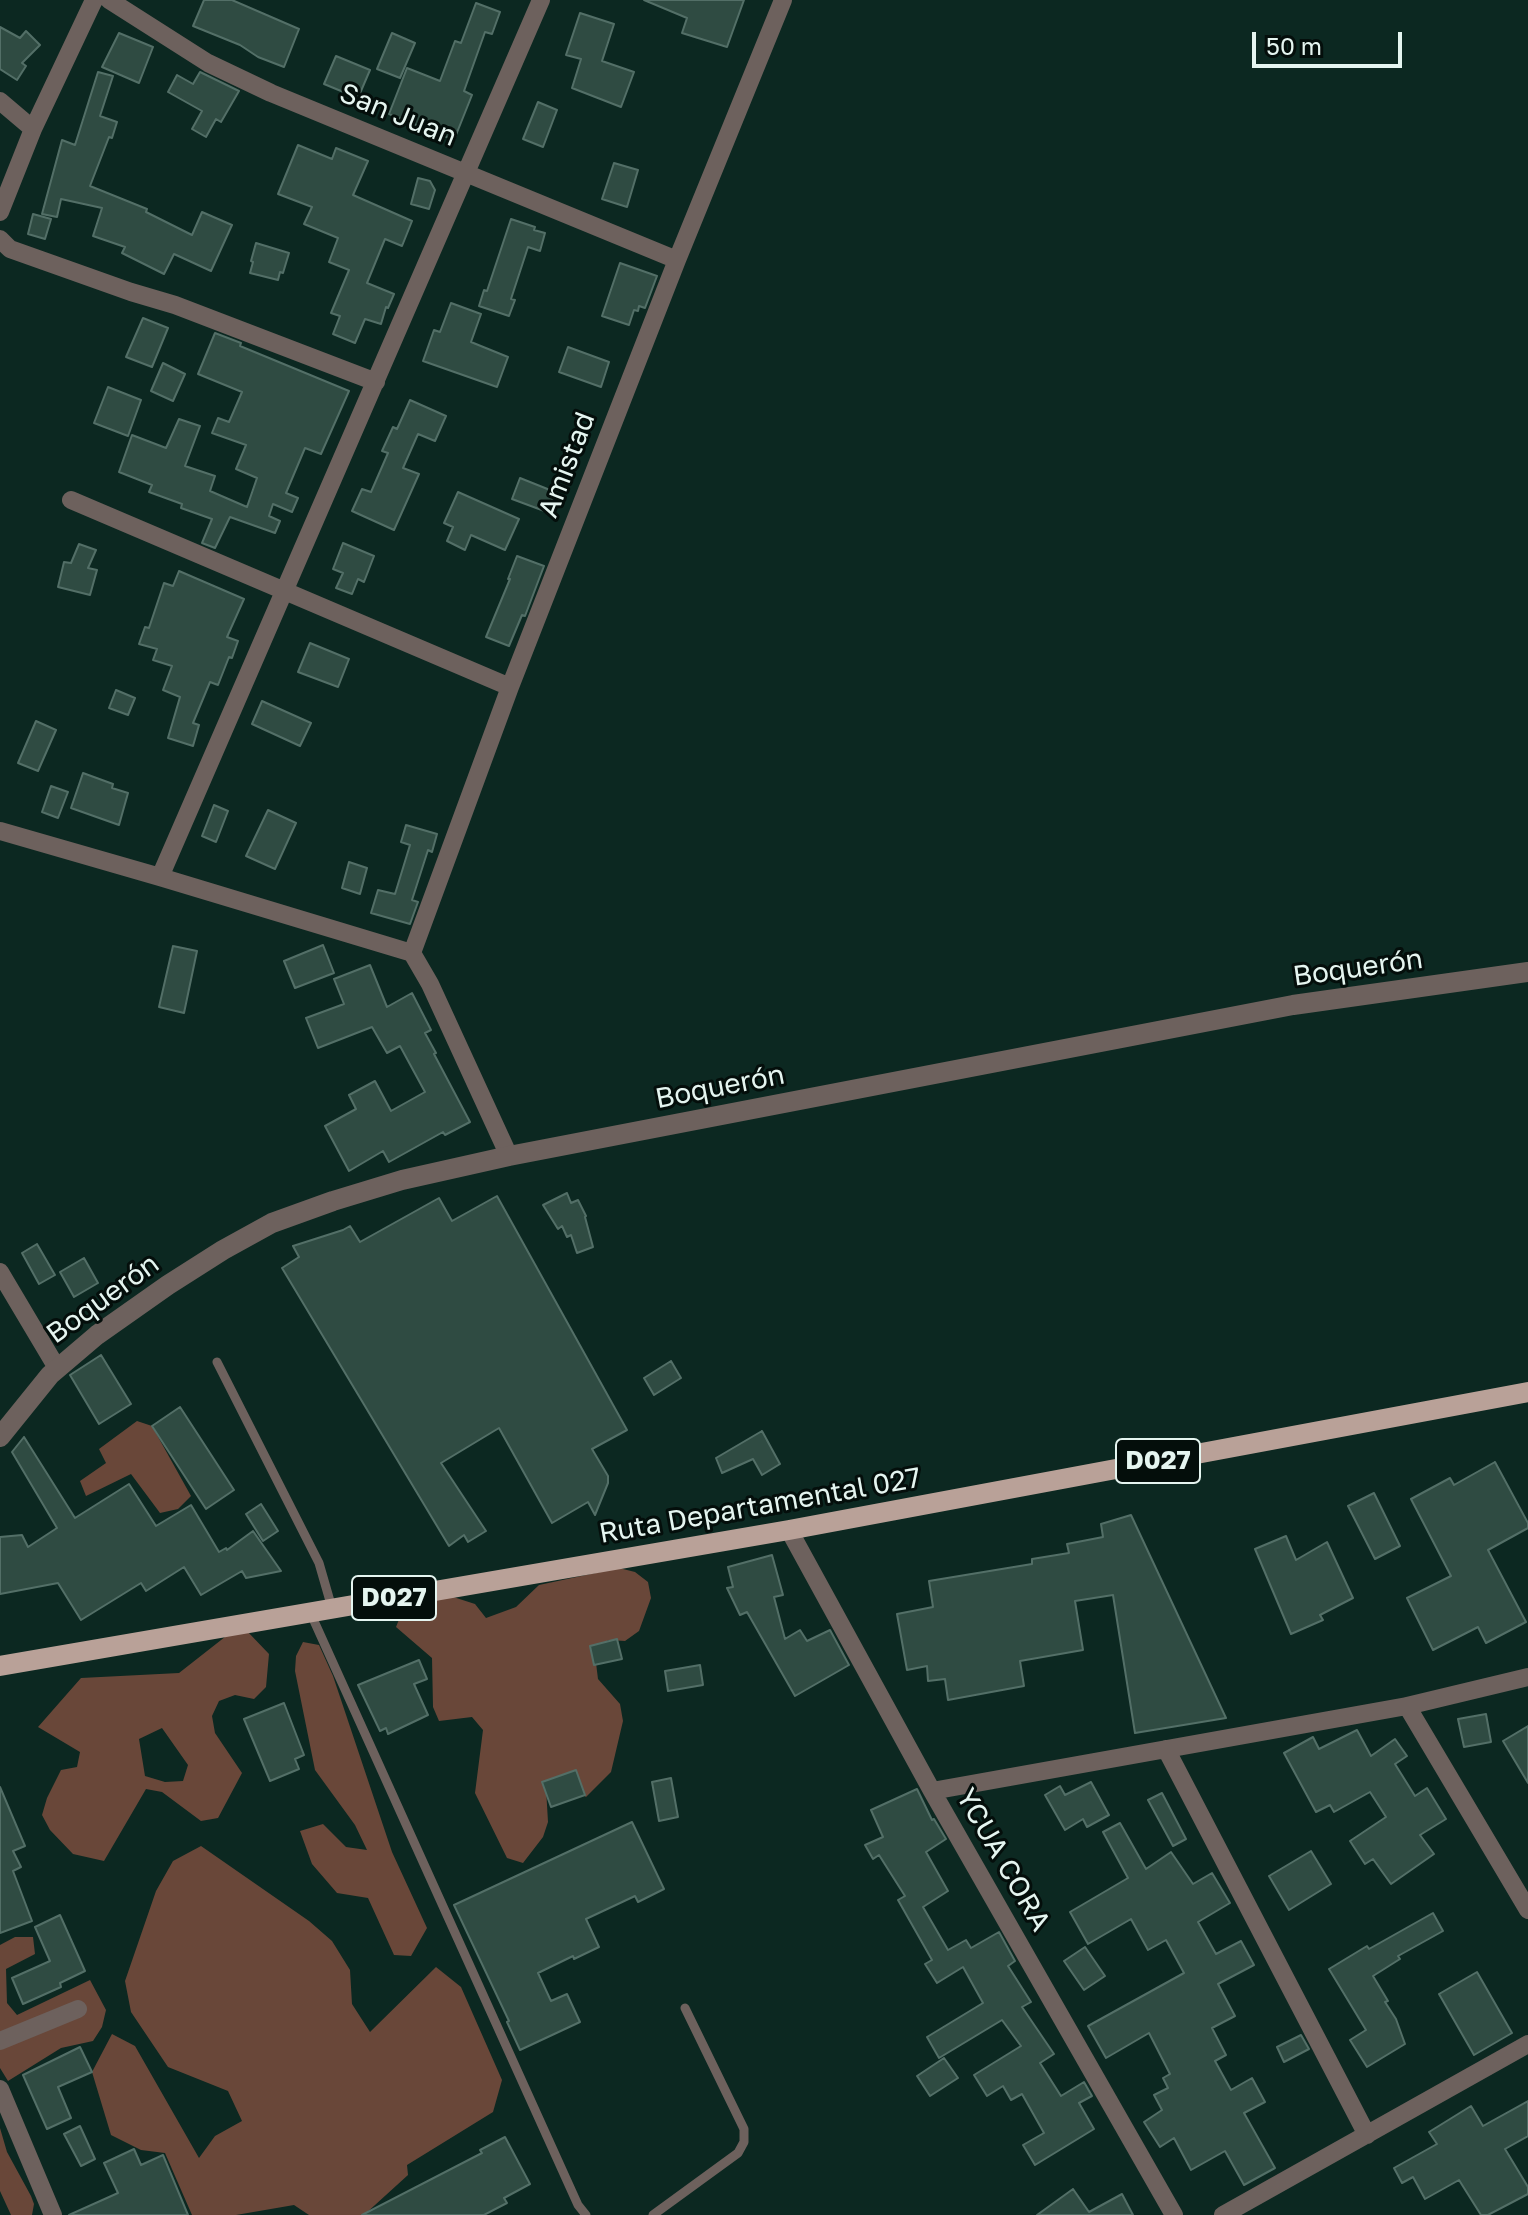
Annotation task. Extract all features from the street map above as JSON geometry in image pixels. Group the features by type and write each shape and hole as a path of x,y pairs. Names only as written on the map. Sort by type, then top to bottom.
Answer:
{"main road":[{"name":"Ruta Departamental 027","path":"0,1666 789,1530 1528,1392"}],"street":[{"path":"0,212 33,129 94,0"},
{"name":"San Juan","path":"109,0 208,63 271,93 677,260"},
{"path":"160,877 541,0"},
{"name":"Amistad","path":"412,953 510,687 677,260 783,0"},
{"path":"0,101 33,129"},
{"path":"0,239 10,249 175,305 376,382"},
{"path":"71,500 510,687"},
{"path":"0,831 412,953 430,984 509,1156"},
{"name":"Boquerón","path":"0,1437 57,1368 97,1335 168,1285 272,1223 402,1180 509,1156 1293,1005 1528,972"},
{"path":"0,1272 57,1368"},
{"name":"YCUA CORA","path":"789,1530 932,1791 1174,2215"},
{"path":"932,1791 1407,1706 1528,1677"},
{"path":"1407,1706 1528,1910"},
{"path":"1166,1749 1367,2135"},
{"path":"0,2041 78,2009"},
{"path":"1223,2215 1528,2044"},
{"path":"0,2089 53,2215"}],"lane":[{"path":"217,1362 319,1563 332,1608"},
{"path":"310,1612 578,2205 586,2215"},
{"path":"653,2215 738,2153 744,2142 744,2129 685,2008"}],"shaded area":[{"path":"137,1421 152,1426 191,1496 178,1509 160,1513 131,1474 86,1496 80,1481 106,1463 99,1449"},
{"path":"619,1568 635,1572 648,1582 651,1598 639,1631 625,1641 609,1640 594,1647 598,1679 620,1704 623,1721 611,1772 586,1797 560,1779 546,1788 548,1822 543,1837 523,1863 507,1858 475,1793 483,1730 472,1717 439,1721 433,1707 432,1658 396,1627 412,1598 444,1594 475,1604 486,1618 516,1607 539,1585"},
{"path":"247,1631 269,1654 266,1687 254,1699 235,1695 219,1701 212,1716 215,1733 242,1773 218,1818 201,1821 162,1792 146,1789 104,1861 73,1854 50,1830 42,1815 61,1770 77,1767 80,1752 38,1727 81,1678 179,1673 230,1633","holes":["162,1728 188,1765 183,1781 165,1782 145,1776 139,1739"]},
{"path":"303,1642 319,1645 333,1676 392,1852 427,1928 411,1956 394,1955 368,1898 337,1893 312,1864 300,1831 323,1824 346,1847 367,1850 355,1825 315,1770 295,1671 296,1656"},
{"path":"201,1846 309,1921 332,1941 350,1970 352,2004 370,2032 436,1967 461,1987 502,2080 493,2112 407,2165 408,2175 364,2215 309,2215 294,2205 236,2215 192,2215 165,2153 141,2150 111,2135 92,2072 112,2034 135,2046 199,2158 215,2136 242,2121 228,2091 168,2067 131,2012 125,1981 156,1891 173,1861"},
{"path":"15,1937 33,1937 35,1954 6,1969 7,2003 17,2015 90,1980 106,2010 102,2027 93,2041 61,2048 8,2081 0,2068 0,1945"},
{"path":"0,2128 7,2152 34,2204 32,2215 11,2215 0,2191"}],"building":[{"path":"204,0 232,0 299,29 284,67 193,26"},
{"path":"644,0 744,0 727,47 682,33 687,18"},
{"path":"476,3 500,12 492,34 485,32 464,91 472,95 454,140 389,114 407,68 440,81 455,41 461,43"},
{"path":"580,13 614,24 602,61 634,72 621,107 572,88 581,59 566,55"},
{"path":"0,27 20,38 26,31 40,45 22,63 26,66 17,80 0,69"},
{"path":"119,33 153,47 139,83 102,67"},
{"path":"392,33 415,43 400,78 377,69"},
{"path":"336,56 370,70 358,98 324,84"},
{"path":"98,72 113,76 100,116 117,122 90,186 147,209 146,212 192,235 202,212 232,225 211,271 174,254 164,274 122,253 125,247 93,236 102,208 61,199 57,217 42,214 62,140 75,145"},
{"path":"200,72 239,91 221,122 216,119 206,137 192,129 202,111 168,92 177,75 193,84"},
{"path":"538,102 557,110 543,147 523,139"},
{"path":"298,145 332,159 336,148 368,161 353,195 412,221 402,246 385,239 367,283 394,294 381,324 365,319 355,343 333,334 340,316 331,313 349,270 329,262 338,238 304,224 312,207 278,194"},
{"path":"614,163 638,170 627,207 602,199"},
{"path":"418,178 430,181 435,190 429,209 411,204"},
{"path":"33,214 51,219 45,239 28,234"},
{"path":"511,219 545,233 540,251 528,247 511,299 515,300 509,316 479,306"},
{"path":"256,243 289,253 278,280 250,273"},
{"path":"620,263 657,276 645,308 639,306 638,311 634,310 629,325 602,316"},
{"path":"451,303 481,314 471,342 508,357 497,387 423,361 434,330 440,332"},
{"path":"143,318 168,328 152,367 126,357"},
{"path":"215,333 349,391 321,454 305,448 286,493 298,498 292,512 273,504 269,516 280,521 275,533 230,517 215,548 202,543 212,519 149,492 152,485 119,472 132,435 166,448 179,419 200,426 185,466 215,476 210,491 247,507 257,478 236,469 246,445 212,433 218,418 229,422 242,392 198,374"},
{"path":"568,347 609,362 601,387 559,372"},
{"path":"163,363 185,374 173,401 151,391"},
{"path":"108,387 141,400 128,436 94,423"},
{"path":"410,400 446,416 435,441 418,434 403,468 419,474 394,530 352,511 362,489 371,492 388,453 382,451 393,427 397,429"},
{"path":"520,478 555,492 547,512 512,499"},
{"path":"458,492 519,519 505,550 471,535 465,550 447,541 453,527 444,523"},
{"path":"343,543 374,556 364,582 358,579 352,594 336,588 343,573 333,569"},
{"path":"79,544 96,550 88,568 97,570 90,595 58,587 64,562 71,563"},
{"path":"517,556 544,566 525,616 522,615 509,646 486,637"},
{"path":"179,571 244,599 227,637 238,641 218,685 210,682 193,723 199,725 193,746 168,738 180,697 163,690 172,666 153,660 157,649 139,644 145,627 149,628 164,583 173,586"},
{"path":"310,643 349,659 338,687 298,672"},
{"path":"116,690 135,698 128,715 109,708"},
{"path":"262,701 311,723 300,746 252,724"},
{"path":"36,721 56,730 38,771 18,763"},
{"path":"83,773 128,793 119,825 71,808"},
{"path":"51,786 68,792 58,818 42,812"},
{"path":"214,805 228,811 216,842 202,836"},
{"path":"268,810 296,823 275,869 246,856"},
{"path":"406,825 437,834 432,852 428,850 412,900 418,902 410,924 371,913 378,890 395,894 410,845 401,842"},
{"path":"349,862 367,868 360,894 342,888"},
{"path":"323,945 334,973 295,988 284,961"},
{"path":"173,946 197,951 184,1013 159,1007"},
{"path":"370,965 387,1007 412,993 431,1030 425,1033 434,1054 470,1122 445,1135 443,1132 389,1162 383,1151 349,1171 325,1126 356,1109 349,1095 375,1081 391,1111 425,1092 400,1046 387,1053 372,1027 318,1048 306,1018 344,1004 334,979"},
{"path":"567,1193 571,1203 578,1200 586,1216 593,1247 577,1253 571,1235 567,1237 562,1226 558,1229 543,1205"},
{"path":"497,1196 627,1430 592,1449 608,1476 595,1515 588,1502 552,1523 499,1428 441,1463 486,1531 468,1542 464,1535 449,1546 282,1268 299,1257 293,1246 350,1226 360,1242 439,1198 452,1221"},
{"path":"37,1244 55,1275 39,1284 22,1253"},
{"path":"84,1258 98,1283 74,1297 60,1272"},
{"path":"101,1355 131,1404 99,1424 70,1375"},
{"path":"671,1361 681,1378 654,1395 644,1378"},
{"path":"180,1407 234,1490 206,1509 152,1426"},
{"path":"762,1431 780,1464 762,1475 753,1459 722,1473 716,1458"},
{"path":"24,1437 75,1518 129,1484 156,1526 191,1505 219,1552 227,1550 253,1531 281,1571 246,1578 242,1571 201,1595 184,1567 146,1591 141,1583 81,1620 58,1583 0,1594 0,1537 22,1535 28,1547 57,1528 12,1452"},
{"path":"1495,1462 1528,1528 1488,1550 1526,1622 1486,1643 1478,1627 1433,1650 1407,1598 1451,1576 1411,1499 1450,1478 1454,1485"},
{"path":"1374,1493 1400,1546 1375,1559 1348,1506"},
{"path":"261,1504 278,1531 263,1541 246,1514"},
{"path":"1131,1515 1226,1718 1135,1733 1113,1595 1075,1601 1083,1650 1020,1661 1024,1686 948,1700 945,1679 928,1681 927,1666 907,1670 897,1614 933,1607 929,1581 1032,1564 1032,1559 1069,1553 1067,1544 1103,1537 1101,1524"},
{"path":"1286,1536 1296,1560 1327,1542 1353,1598 1320,1615 1323,1620 1291,1634 1255,1549"},
{"path":"772,1555 783,1595 774,1597 785,1639 800,1630 807,1641 830,1630 849,1665 795,1696 747,1612 740,1615 727,1588 733,1587 728,1567"},
{"path":"617,1639 622,1659 594,1665 590,1646"},
{"path":"419,1660 427,1679 414,1684 428,1715 388,1734 386,1728 380,1731 358,1685"},
{"path":"700,1665 703,1685 668,1691 665,1671"},
{"path":"284,1703 304,1755 295,1759 299,1769 270,1781 244,1719"},
{"path":"1486,1714 1491,1742 1464,1747 1458,1719"},
{"path":"1528,1726 1528,1783 1503,1741"},
{"path":"1357,1730 1371,1756 1395,1739 1407,1756 1395,1764 1415,1796 1427,1788 1446,1819 1420,1835 1434,1854 1391,1884 1373,1859 1365,1864 1350,1841 1386,1817 1370,1792 1334,1812 1330,1805 1316,1812 1284,1753 1313,1737 1319,1749"},
{"path":"576,1770 585,1795 551,1807 542,1782"},
{"path":"671,1778 678,1817 659,1821 652,1782"},
{"path":"1091,1782 1109,1815 1087,1827 1083,1819 1065,1830 1045,1795 1060,1786 1065,1795"},
{"path":"0,1787 25,1846 13,1851 21,1867 13,1871 32,1921 0,1933"},
{"path":"917,1789 932,1820 946,1839 926,1852 948,1891 923,1907 948,1950 966,1940 971,1948 999,1932 1015,1961 1008,1966 1031,2002 1022,2007 1054,2054 1040,2063 1061,2096 1084,2082 1092,2096 1079,2103 1094,2129 1035,2165 1023,2145 1044,2133 1022,2094 1011,2100 1003,2086 987,2096 974,2075 1021,2046 1002,2020 939,2058 927,2037 983,2003 963,1967 937,1983 925,1964 932,1960 898,1900 905,1896 879,1855 873,1859 865,1845 883,1837 871,1810"},
{"path":"1162,1793 1186,1839 1173,1846 1148,1800"},
{"path":"632,1822 664,1889 638,1902 635,1896 586,1919 599,1947 538,1973 551,2001 567,1994 580,2022 520,2050 454,1905"},
{"path":"1120,1823 1146,1869 1171,1852 1193,1884 1212,1873 1230,1903 1198,1922 1216,1954 1241,1941 1254,1965 1218,1984 1235,2016 1212,2028 1226,2055 1215,2061 1231,2090 1252,2078 1265,2102 1244,2113 1275,2168 1244,2185 1225,2151 1191,2170 1174,2138 1160,2147 1144,2122 1162,2110 1154,2095 1168,2088 1163,2078 1170,2074 1149,2033 1106,2058 1088,2026 1184,1973 1166,1940 1148,1950 1131,1919 1088,1944 1070,1912 1128,1878 1103,1832"},
{"path":"1311,1851 1331,1884 1289,1910 1269,1876"},
{"path":"1433,1913 1443,1931 1398,1956 1400,1959 1373,1976 1388,2001 1385,2002 1396,2019 1405,2044 1367,2067 1350,2040 1366,2030 1329,1969"},
{"path":"60,1915 85,1971 60,1983 61,1987 23,2004 12,1978 50,1961 35,1927"},
{"path":"1085,1947 1105,1976 1084,1990 1064,1961"},
{"path":"1477,1972 1512,2033 1474,2055 1439,1994"},
{"path":"1301,2035 1309,2049 1284,2062 1277,2047"},
{"path":"80,2047 92,2072 58,2087 71,2118 47,2129 23,2075"},
{"path":"944,2058 958,2078 930,2096 917,2076"},
{"path":"1528,2101 1528,2136 1505,2149 1528,2187 1528,2194 1488,2215 1481,2215 1459,2180 1425,2199 1413,2177 1402,2183 1394,2168 1437,2144 1429,2132 1471,2106 1483,2126"},
{"path":"80,2126 95,2159 81,2166 64,2134"},
{"path":"505,2137 530,2184 504,2198 507,2203 484,2215 362,2215 482,2153 480,2150"},
{"path":"134,2149 141,2165 163,2155 188,2215 69,2215 118,2193 104,2163"},
{"path":"1073,2189 1089,2212 1122,2194 1133,2215 1037,2215"}]}
